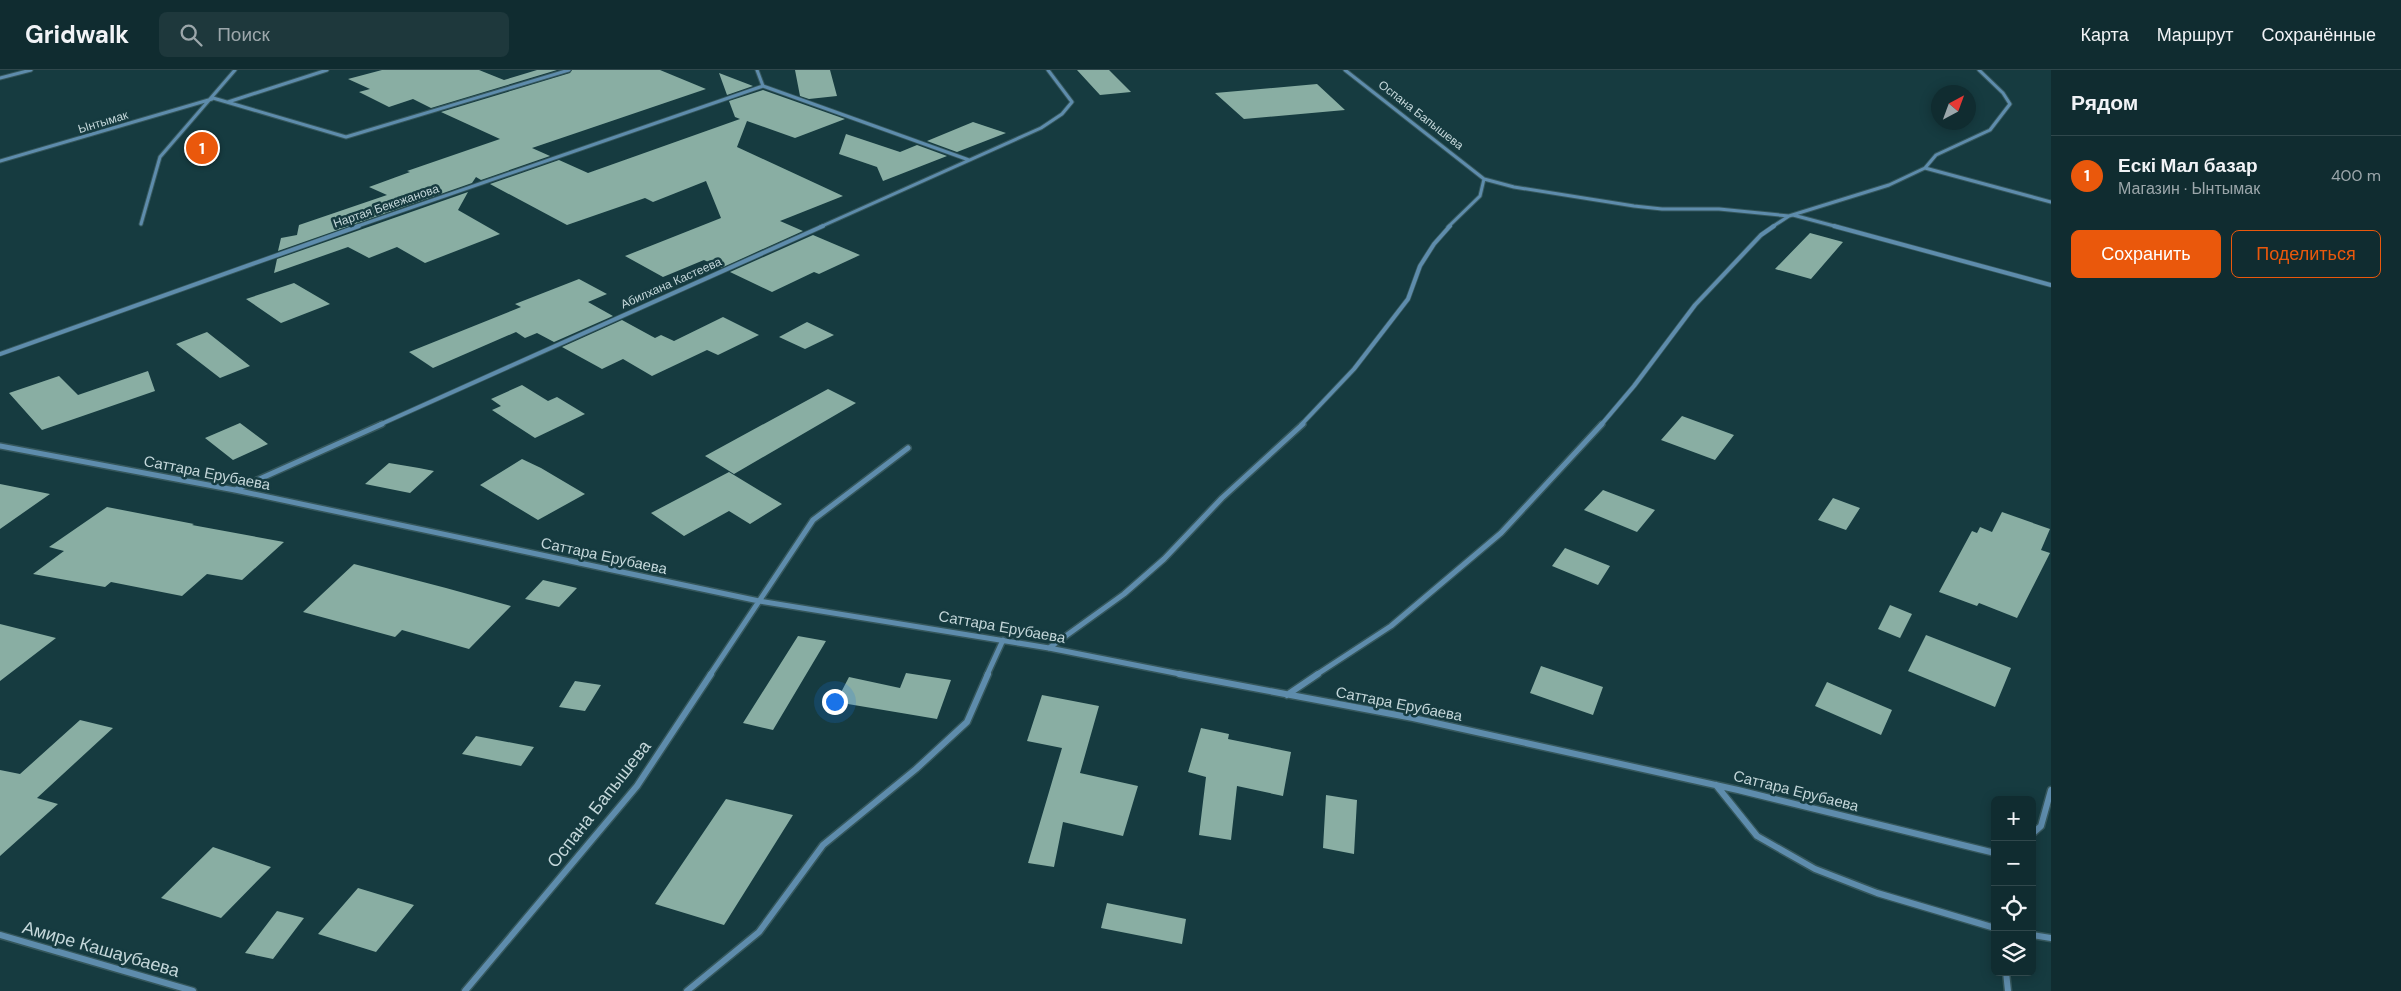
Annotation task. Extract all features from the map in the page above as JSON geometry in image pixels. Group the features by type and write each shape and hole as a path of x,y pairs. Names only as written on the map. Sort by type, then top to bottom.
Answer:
{"street":[{"path":"0,78 32,70"},
{"path":"141,224 160,157 235,70"},
{"path":"228,102 327,70"},
{"path":"212,98 346,136 368,132 569,70"},
{"path":"757,70 763,86 970,160"},
{"name":"Абилхана Кастеева","path":"234,490 1041,128 1062,114 1072,102 1048,70"},
{"name":"Оспана Бапышева","path":"1345,70 1484,179"},
{"path":"1287,696 1391,626 1501,533 1577,453 1634,386 1695,305 1760,235 1791,215 1889,185 1925,168 1936,155 1990,130 2010,104 2004,91 1985,78 1979,70"},
{"name":"Нартая Бекежанова","path":"0,354 310,243 763,86"},
{"name":"Ынтымак","path":"0,161 212,98"},
{"path":"1925,168 2051,202"},
{"path":"1049,648 1124,594 1164,559 1222,498 1297,430 1354,370 1408,299 1420,266 1434,244 1453,222 1470,208 1480,196 1484,179 1514,187 1634,206 1662,209 1719,209 1791,215 2051,285"},
{"name":"Саттара Ерубаева","path":"0,446 234,490 759,601 1049,648 1287,696 1413,718 1716,785 1991,852"},
{"name":"Оспана Бапышева","path":"465,991 637,786 813,520 908,448"},
{"path":"687,991 759,932 823,845 916,769 967,722 1003,640"},
{"path":"1716,785 1757,836 1815,870 1877,892 1991,927"},
{"path":"2036,830 2041,826 2051,790"},
{"name":"Амире Кашаубаева","path":"0,935 193,991"},
{"path":"2036,936 2051,938"},
{"path":"2006,976 2008,991"}],"building":[{"path":"382,70 479,70 504,80 537,70 557,70 431,108 413,99 389,107 359,92 370,89 348,79"},
{"path":"572,70 660,70 706,89 532,148 550,156 481,180 476,177 472,183 278,251 281,238 297,235 299,225 387,195 369,187 410,172 407,171 500,139 441,112 570,73"},
{"path":"795,70 830,70 837,96 809,99 800,96"},
{"path":"1077,70 1109,70 1131,92 1100,95"},
{"path":"719,73 753,86 727,95"},
{"path":"1317,84 1345,110 1244,119 1215,93"},
{"path":"763,90 845,119 795,138 747,121 737,147 843,196 780,221 803,231 721,268 704,260 663,277 625,256 721,218 706,181 653,202 645,198 567,225 490,184 559,160 588,173 740,119 735,117 729,101"},
{"path":"973,122 1006,133 957,152 927,141"},
{"path":"846,134 900,152 917,145 947,156 883,181 877,167 839,154"},
{"path":"468,192 458,210 500,234 425,263 397,247 369,258 348,247 274,273 277,259"},
{"path":"1810,233 1843,242 1811,279 1775,269"},
{"path":"813,235 860,255 819,274 814,272 772,292 730,272"},
{"path":"579,279 607,294 588,302 613,316 554,342 537,333 525,338 516,332 433,368 409,352 521,307 515,304"},
{"path":"294,283 330,304 281,323 246,299"},
{"path":"723,317 759,335 718,355 707,350 652,376 623,359 602,369 562,347 622,320 655,338 661,335 674,341"},
{"path":"807,322 834,335 805,349 779,337"},
{"path":"207,332 250,366 220,378 176,344"},
{"path":"148,371 155,391 42,430 9,393 59,376 78,395"},
{"path":"522,385 548,401 557,397 585,414 535,438 492,410 501,406 491,399"},
{"path":"828,389 856,403 734,474 705,456"},
{"path":"1682,416 1734,435 1715,460 1661,440"},
{"path":"240,423 268,444 233,460 205,438"},
{"path":"522,459 585,494 538,520 480,485"},
{"path":"389,463 434,471 410,493 365,484"},
{"path":"729,472 782,504 750,524 729,511 684,536 651,513"},
{"path":"0,484 50,494 0,529"},
{"path":"1603,490 1655,510 1637,532 1584,510"},
{"path":"1833,498 1860,508 1846,530 1818,520"},
{"path":"107,507 284,542 242,580 207,574 182,596 111,582 105,587 33,574 64,551 49,547"},
{"path":"2002,512 2050,529 2041,550 2050,553 2017,618 1979,603 1977,606 1939,592 1972,531 1977,533 1980,527 1992,532"},
{"path":"1565,548 1610,566 1598,585 1552,566"},
{"path":"354,564 511,606 469,649 402,630 395,637 303,612"},
{"path":"543,580 577,588 559,607 525,599"},
{"path":"1890,605 1912,614 1900,638 1878,629"},
{"path":"0,624 56,638 0,681"},
{"path":"1926,635 2011,668 1995,707 1908,671"},
{"path":"798,636 826,641 773,730 743,723"},
{"path":"1541,666 1603,687 1593,715 1530,693"},
{"path":"906,673 951,680 937,719 836,702 849,677 900,688"},
{"path":"575,681 601,685 585,711 559,707"},
{"path":"1827,682 1892,710 1881,735 1815,706"},
{"path":"1042,695 1099,706 1080,773 1138,786 1123,836 1063,822 1054,867 1028,863 1062,748 1027,741"},
{"path":"80,720 113,728 37,798 58,804 0,856 0,770 20,774"},
{"path":"1201,728 1229,734 1228,739 1291,752 1283,796 1237,786 1231,840 1199,835 1206,777 1188,772"},
{"path":"476,736 534,747 521,766 462,754"},
{"path":"1326,795 1357,800 1354,854 1323,848"},
{"path":"726,799 793,815 724,925 655,904"},
{"path":"213,847 271,867 221,918 161,898"},
{"path":"358,888 414,905 376,952 318,934"},
{"path":"1107,903 1186,919 1182,944 1101,928"},
{"path":"277,911 304,918 273,959 245,953"}],"place":[{"name":"Ескі Мал базар","path":"202,148"}]}
